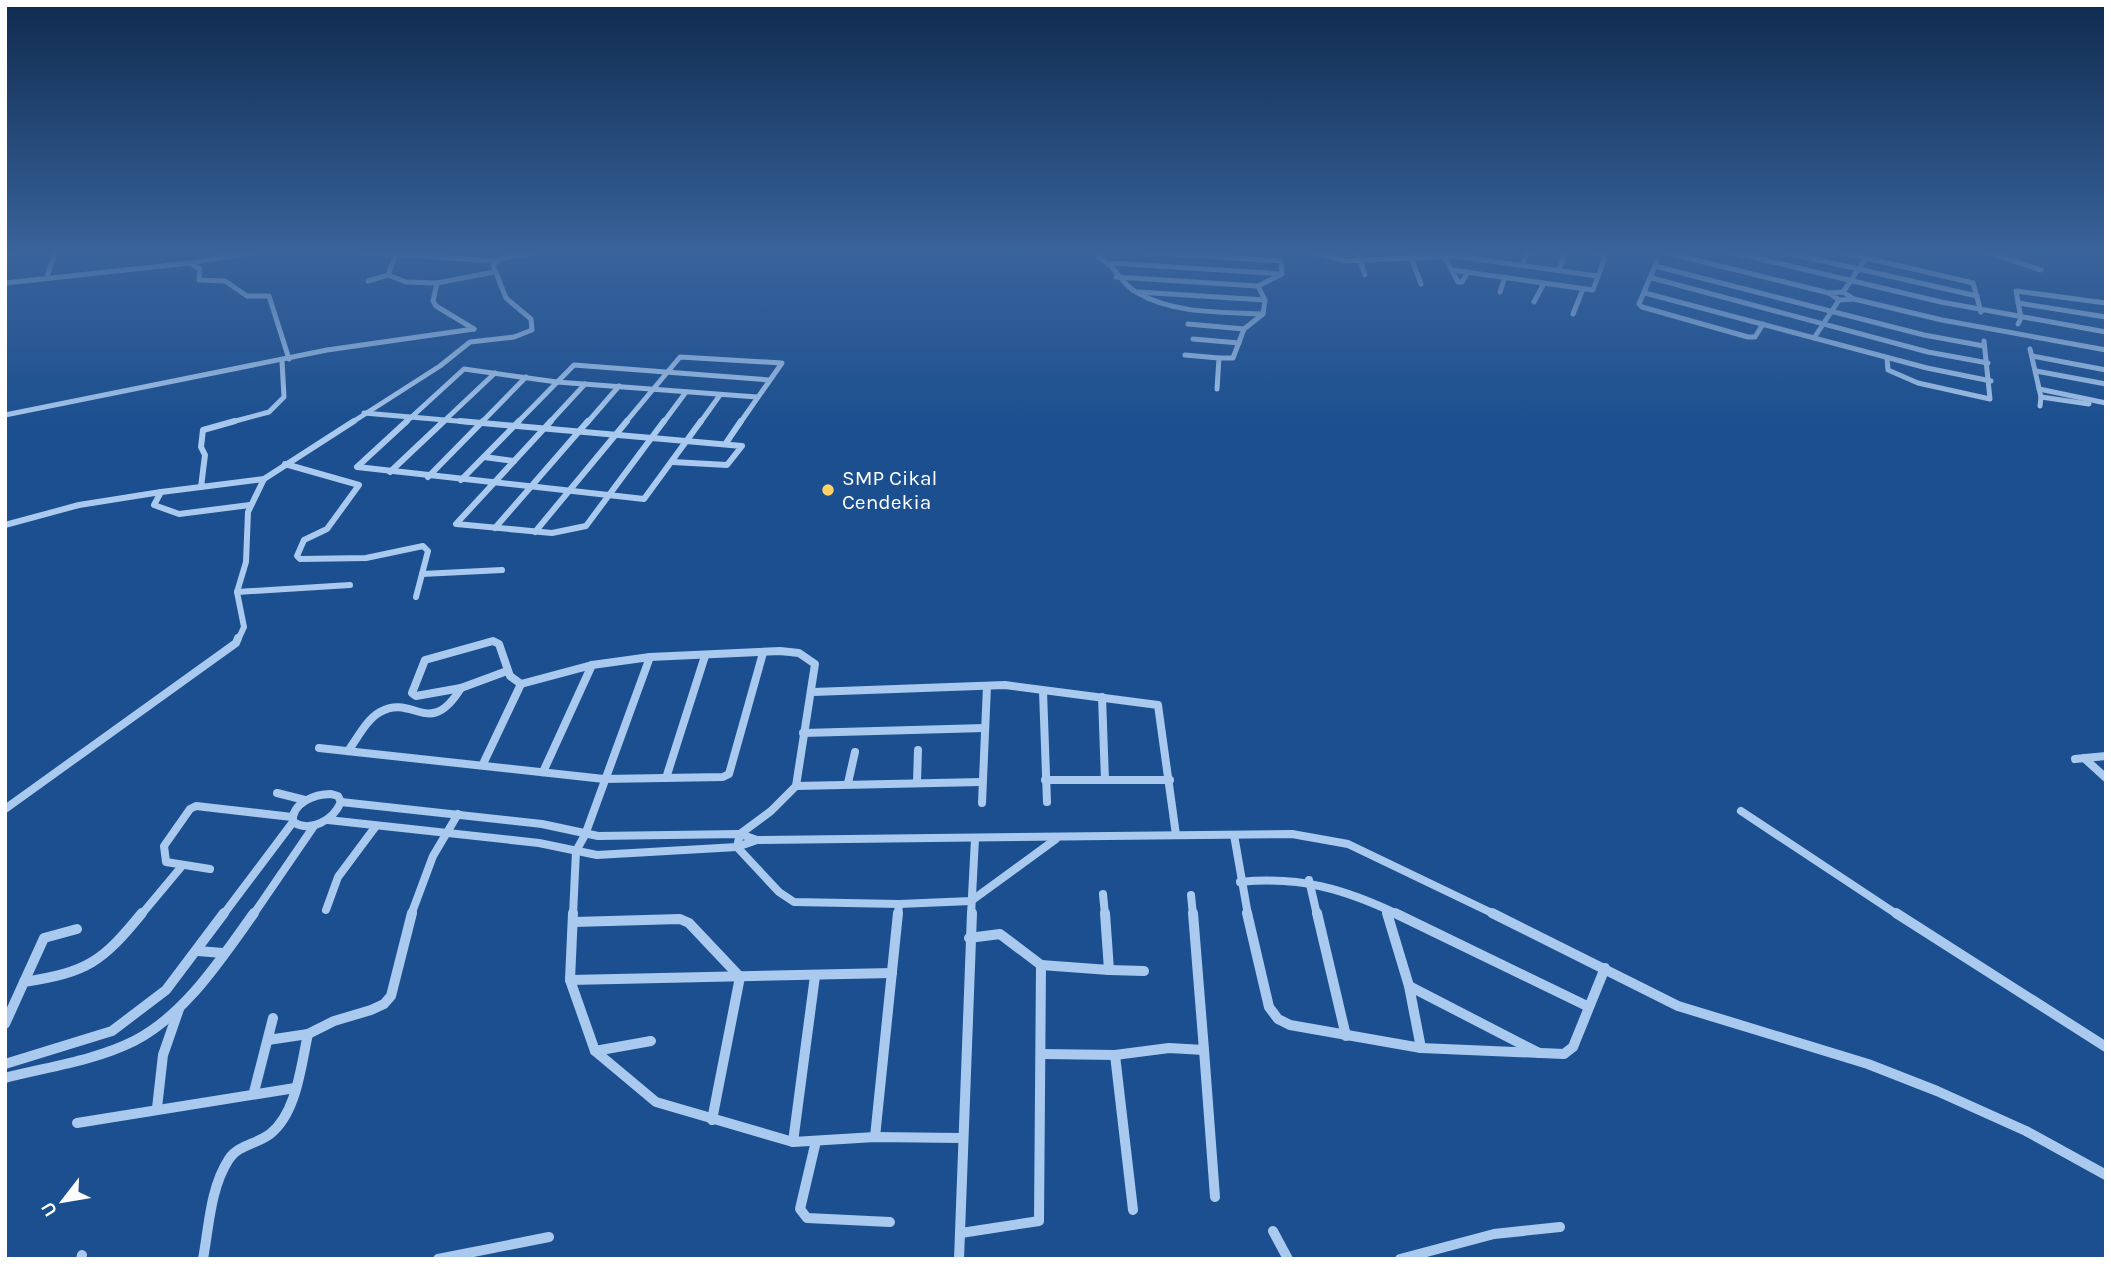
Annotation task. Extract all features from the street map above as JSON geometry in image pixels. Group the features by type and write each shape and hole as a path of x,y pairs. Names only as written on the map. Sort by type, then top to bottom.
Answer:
{"street":[{"path":"201,487 205,455 201,447 203,430 276,407 284,397 286,360 275,311"},
{"path":"444,311 474,329"},
{"path":"5,809 236,643 244,627 237,592 246,562 247,545 244,535 250,505 264,480 474,341 514,337 533,328 531,319 521,311"},
{"path":"1223,311 1263,314"},
{"path":"1185,355 1233,358 1244,329 1263,311"},
{"path":"1656,311 1748,337 1755,337 1763,324"},
{"path":"1714,311 1887,358 1991,381"},
{"path":"1776,311 1928,352 1988,363"},
{"path":"1814,338 1833,311 1984,344 1992,397 1907,379 1888,370 1887,358"},
{"path":"1904,311 2106,350"},
{"path":"1980,311 2020,321 2106,332"},
{"path":"2019,311 2020,321"},
{"path":"2068,311 2106,317"},
{"path":"1188,324 1244,329"},
{"path":"474,329 474,341"},
{"path":"5,415 351,346 474,329"},
{"path":"1193,339 1239,343"},
{"path":"2030,349 2041,397 2040,406"},
{"path":"535,532 667,372 686,355 782,363 726,443"},
{"path":"2032,356 2106,370"},
{"path":"1217,389 1219,358"},
{"path":"461,480 574,365 769,380"},
{"path":"720,395 649,497 428,477 359,469 357,465 462,370 557,382 757,397"},
{"path":"2036,371 2106,384"},
{"path":"390,472 495,373"},
{"path":"428,477 526,377"},
{"path":"584,384 456,524 558,533 586,526 608,493 686,392"},
{"path":"495,528 619,387"},
{"path":"2039,389 2106,405"},
{"path":"2041,397 2106,405"},
{"path":"363,413 742,446 729,465 673,462"},
{"path":"484,457 514,461"},
{"path":"285,464 359,485 327,530 310,533 303,539 297,551 300,559 366,558 423,546 428,551 416,597"},
{"path":"5,525 79,505 264,480"},
{"path":"161,492 153,505 179,514 250,505"},
{"path":"422,574 502,570"},
{"path":"237,592 261,588 350,585"},
{"path":"507,671 461,688 416,696 412,693 425,660 493,641 499,644 513,682 521,684 592,665 650,657 780,651 809,658 815,664 814,692 803,733 796,786 771,811 740,834 737,847"},
{"path":"319,748 604,779 723,778 729,774 763,653"},
{"path":"666,778 705,656"},
{"path":"650,657 585,835 576,851 570,980 595,1051 656,1101 712,1120 793,1142 875,1137 961,1138"},
{"path":"543,772 592,665"},
{"path":"483,764 521,684"},
{"path":"814,692 1005,685 1158,705 1161,710 1176,835"},
{"path":"982,803 987,686"},
{"path":"348,751 378,713 392,710 435,714 446,711 453,705 461,688"},
{"path":"1043,691 1047,802"},
{"path":"1102,697 1105,780"},
{"path":"803,733 985,728"},
{"path":"917,782 918,750"},
{"path":"848,783 855,752"},
{"path":"2106,756 2080,758 2106,779"},
{"path":"1045,780 1170,780"},
{"path":"796,786 982,782"},
{"path":"210,869 166,862 164,846 190,810 196,807 293,819 301,827 314,826 328,820 338,811 341,802 338,796 329,793 305,800 277,793"},
{"path":"5,1064 111,1031 166,990 198,951 305,800"},
{"path":"341,802 542,824 585,835 740,834 757,840"},
{"path":"1741,811 2003,985 2106,1048"},
{"path":"268,1040 308,1034 334,1021 371,1010 384,1004 391,996 418,888 444,832 458,814"},
{"path":"328,820 539,843 597,855 737,847 757,840 1056,839 1292,834 1348,844 1678,1006 1868,1064 1937,1091 2026,1131 2106,1175"},
{"path":"327,910 338,877 376,825"},
{"path":"5,1077 133,1041 160,1025 180,1008 223,953 314,826"},
{"path":"1234,835 1240,882 1273,1014 1290,1025 1421,1048 1564,1054 1573,1047 1587,1006 1605,968"},
{"path":"959,1259 961,1138 975,839"},
{"path":"737,847 779,892 794,902 899,904 971,901 1056,839"},
{"path":"24,982 73,972 98,961 112,950 182,866"},
{"path":"1240,882 1279,878 1309,880 1357,895 1587,1006"},
{"path":"1309,880 1346,1036"},
{"path":"1103,894 1109,970"},
{"path":"1191,895 1215,1197"},
{"path":"875,1137 899,904"},
{"path":"1386,910 1409,986 1421,1048"},
{"path":"574,922 680,919 689,923 740,977"},
{"path":"5,1024 44,938 77,929"},
{"path":"969,938 1000,934 1041,965 1144,971"},
{"path":"198,951 223,953"},
{"path":"961,1233 1040,1221 1041,965"},
{"path":"570,980 892,973"},
{"path":"793,1142 815,976"},
{"path":"712,1120 740,977"},
{"path":"1409,986 1542,1055"},
{"path":"157,1108 163,1055 180,1008"},
{"path":"254,1092 273,1018"},
{"path":"203,1259 223,1171 231,1156 274,1132 295,1088 308,1034"},
{"path":"595,1051 651,1041"},
{"path":"1042,1054 1115,1055 1169,1048 1204,1050"},
{"path":"1115,1055 1133,1210"},
{"path":"77,1123 254,1092 295,1088"},
{"path":"816,1142 800,1209 803,1214 807,1218 890,1222"},
{"path":"1400,1259 1494,1234 1560,1227"},
{"path":"1273,1231 1288,1259"},
{"path":"438,1259 549,1237"}],"place":[{"name":"SMP Cikal Cendekia","path":"828,490"}]}
